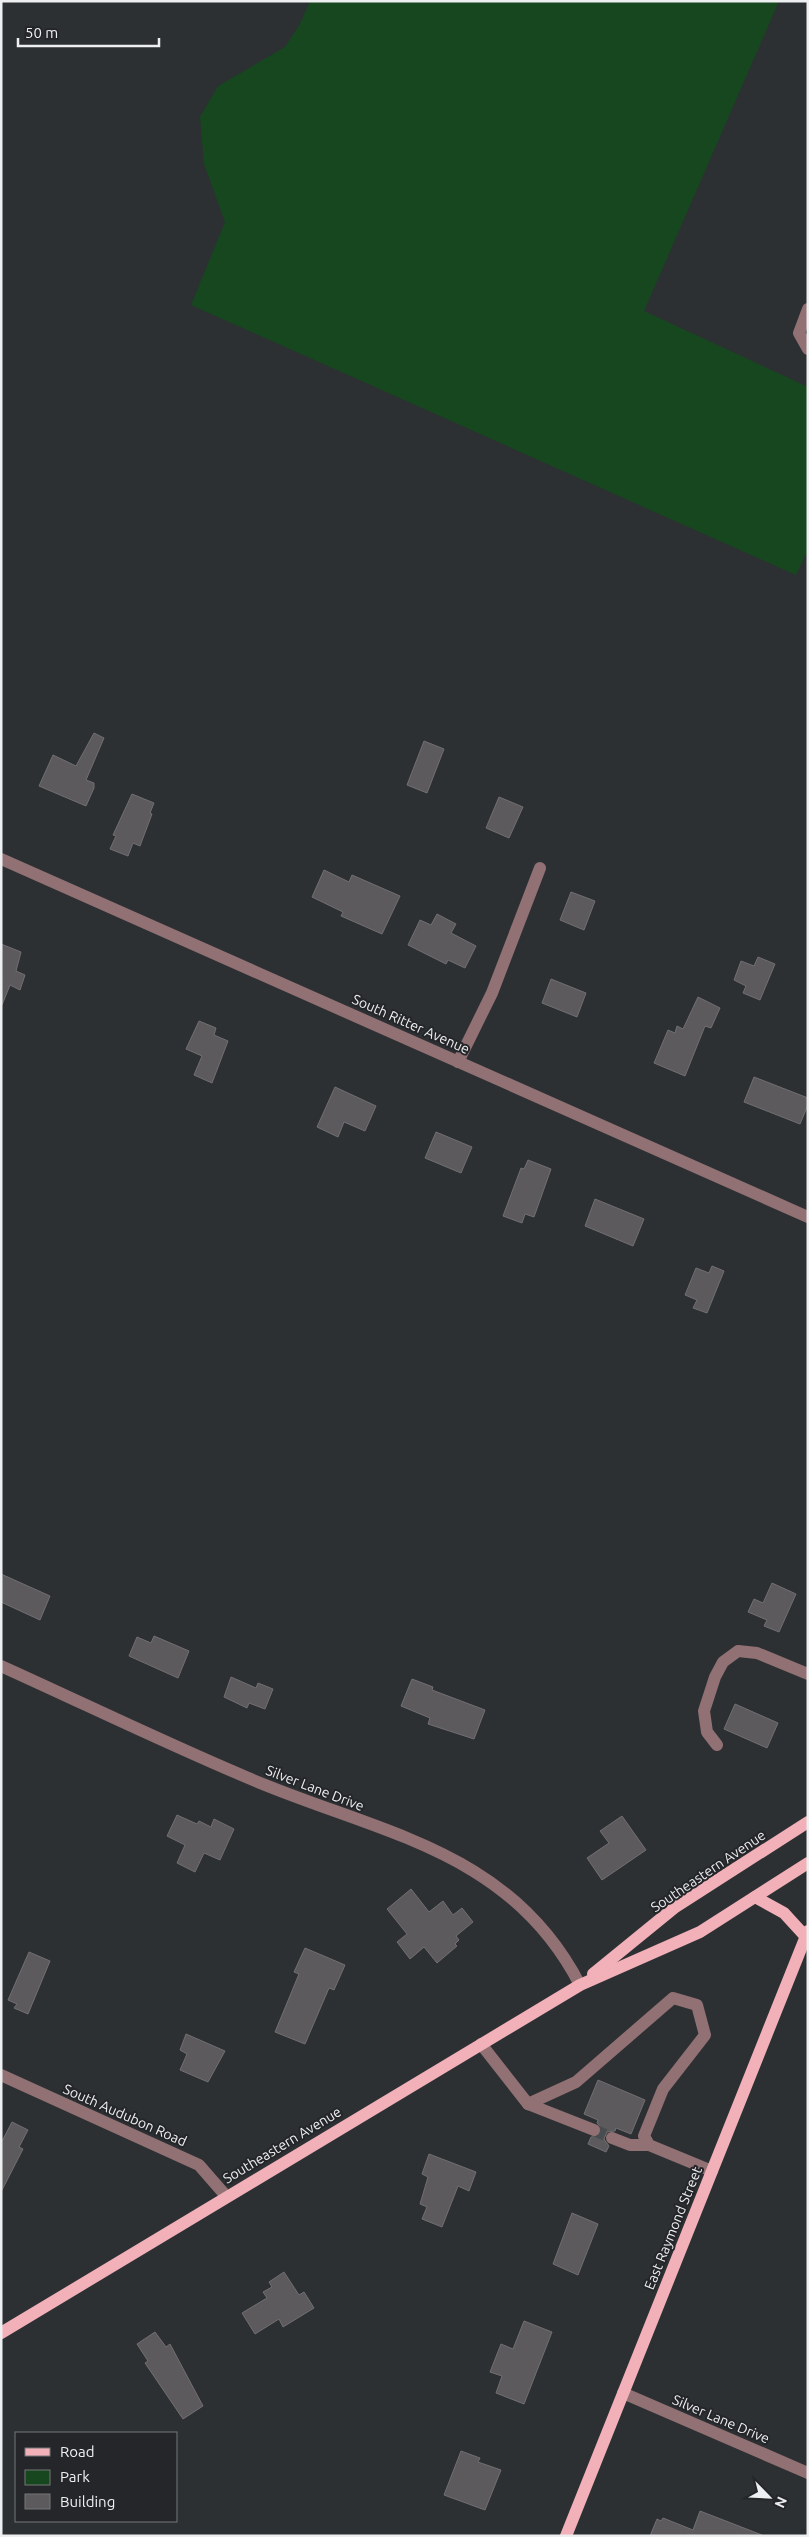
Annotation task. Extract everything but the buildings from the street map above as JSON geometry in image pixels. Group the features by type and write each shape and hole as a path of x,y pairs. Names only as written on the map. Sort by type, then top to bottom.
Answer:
{"main road":[{"name":"Southeastern Avenue","path":"580,1985 674,1908 808,1822"},
{"name":"Southeastern Avenue","path":"1,2333 226,2196 580,1985 700,1932 808,1863"},
{"path":"755,1897 784,1913 807,1935"},
{"name":"East Raymond Street","path":"566,2536 807,1935"}],"street":[{"path":"808,309 799,333 808,349"},
{"name":"South Ritter Avenue","path":"1,859 808,1217"},
{"path":"458,1062 492,993 540,868"},
{"path":"717,1745 707,1732 704,1711 715,1677 723,1662 738,1650 757,1653 808,1674"},
{"name":"Silver Lane Drive","path":"1,1666 247,1778 444,1854 468,1866 496,1885 530,1914 563,1955 580,1985"},
{"path":"528,2104 576,2082 673,1998 697,2005 705,2035 663,2089 644,2136 649,2145"},
{"path":"480,2044 528,2104 594,2130"},
{"name":"South Audubon Road","path":"1,2075 199,2165 226,2196"},
{"path":"612,2138 630,2145 649,2145 712,2171"},
{"name":"Silver Lane Drive","path":"623,2393 808,2473"}],"green space":[{"path":"310,1 779,1 644,311 808,387 808,550 796,575 191,305 225,222 204,164 200,117 218,86 285,47 300,24"}],"tunnel":[{"path":"594,2130 612,2138"}]}
